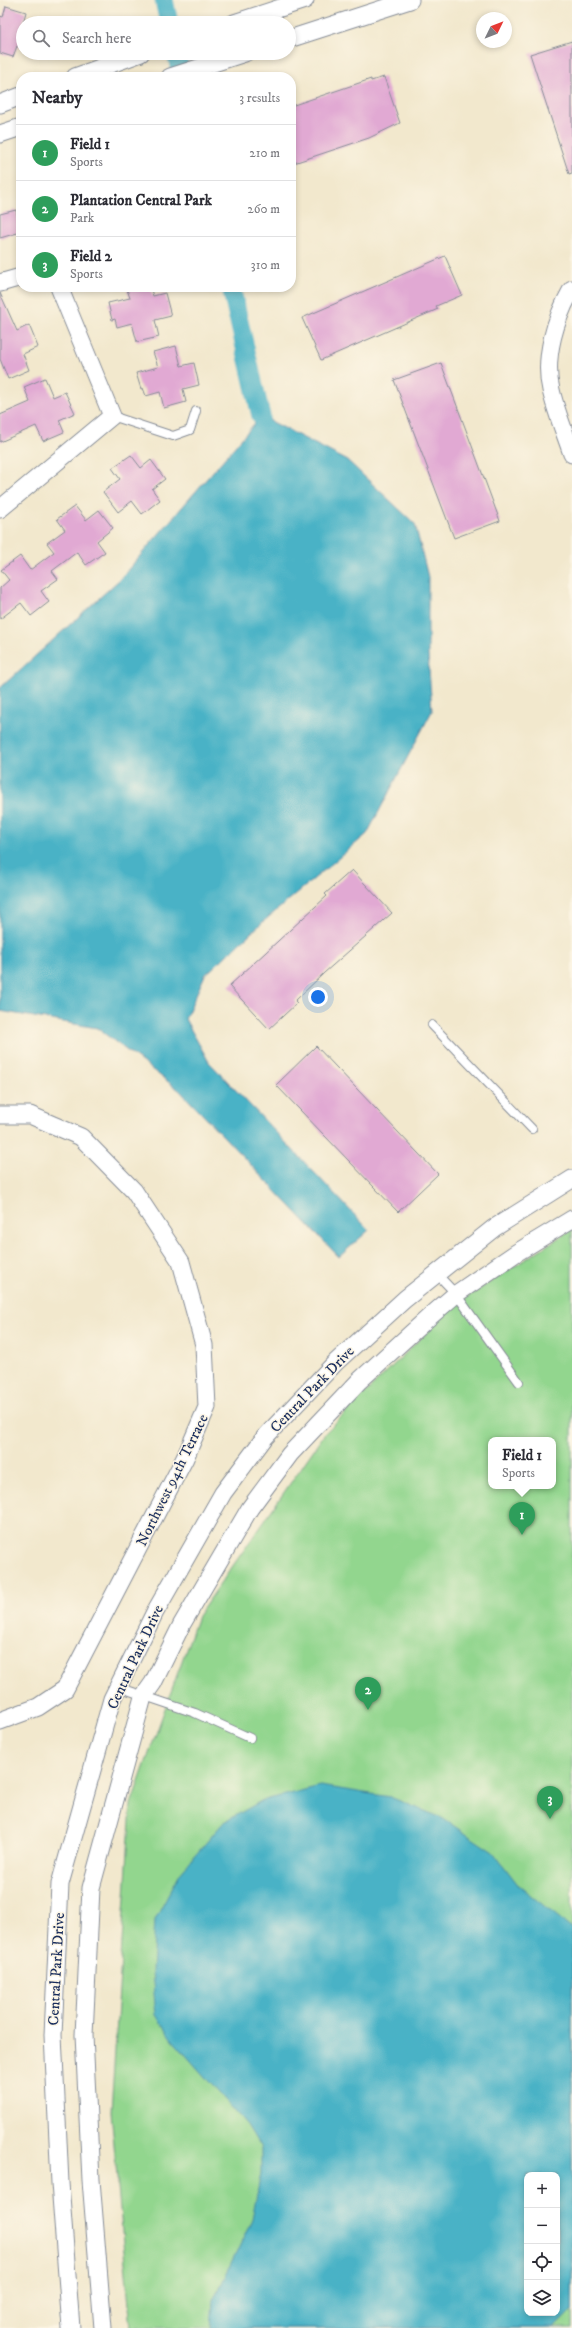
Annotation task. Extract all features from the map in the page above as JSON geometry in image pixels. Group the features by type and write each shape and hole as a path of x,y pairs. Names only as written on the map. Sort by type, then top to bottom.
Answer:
{"street":[{"path":"256,16 305,0"},
{"path":"296,37 410,0"},
{"path":"89,72 122,60"},
{"path":"185,72 222,60"},
{"path":"0,104 16,98"},
{"path":"0,134 16,129"},
{"path":"0,283 16,278"},
{"path":"572,289 553,332 550,359 550,388 572,454"},
{"path":"0,509 112,416 61,292"},
{"name":"Northwest 94th Terrace","path":"0,1115 30,1115 81,1136 134,1191 181,1262 204,1345 207,1407 185,1458 65,1689 38,1707 0,1721"},
{"name":"Central Park Drive","path":"72,2328 60,2183 53,2035 60,1884 112,1699 155,1612 223,1493 265,1437 336,1362 436,1273 494,1228 572,1179"},
{"name":"Central Park Drive","path":"103,2328 91,2180 84,2034 91,1888 143,1697 153,1683 182,1624 250,1508 290,1454 359,1380 456,1294 516,1253 572,1219"}],"lane":[{"path":"112,416 173,436 190,430 196,411"},
{"path":"432,1025 532,1129"},
{"path":"436,1273 456,1294 519,1382"},
{"path":"118,1687 143,1697 195,1713 250,1738"}],"green space":[{"path":"572,1229 572,2328 131,2328 111,2112 131,1804 198,1616 326,1432 452,1307"}],"water":[{"path":"261,416 348,461 415,524 428,577 428,655 432,711 367,834 264,921 205,975 185,1019 209,1062 369,1230 339,1257 179,1090 97,1028 0,1011 0,688 119,580"},
{"path":"320,1786 390,1797 442,1818 493,1852 519,1886 572,1928 572,2310 554,2328 211,2328 213,2302 252,2220 261,2173 261,2148 247,2125 171,2038 156,2015 152,1972 155,1920 180,1873 223,1823 261,1801"}],"building":[{"path":"6,6 26,12 25,16 16,16 16,49 13,57 0,53 0,16 3,17"},
{"path":"572,41 572,173 569,174 530,54"},
{"path":"384,77 400,123 369,138 296,162 296,104 371,79 371,81"},
{"path":"16,210 16,233 0,238 0,214"},
{"path":"445,256 462,295 436,306 438,309 321,360 302,318"},
{"path":"128,292 152,292 153,296 165,293 171,316 155,320 159,337 137,342 132,323 117,327 115,319 112,320 108,303 130,298"},
{"path":"0,293 17,331 29,325 38,347 23,354 29,370 8,379 0,359"},
{"path":"176,346 181,366 194,363 199,385 183,389 186,402 164,408 160,392 146,396 143,388 141,389 136,373 158,367 153,352"},
{"path":"441,363 500,521 454,538 394,380"},
{"path":"45,378 53,397 65,392 75,413 59,420 64,432 43,441 36,426 0,442 0,415 30,402 24,387"},
{"path":"131,455 141,468 151,460 165,479 152,489 160,500 142,514 132,501 118,512 103,492 120,479 112,468"},
{"path":"75,506 86,520 99,510 113,528 97,541 105,552 86,565 77,552 52,571 58,579 41,591 49,602 31,616 21,603 0,619 0,588 9,580 1,570 20,556 30,570 54,552 47,543 65,530 57,519"},
{"path":"352,870 392,913 324,973 295,1001 297,1003 269,1029 229,986 327,896 325,894"},
{"path":"316,1046 438,1174 398,1212 276,1085"}],"waterway":[{"path":"164,0 167,16"},
{"path":"178,60 181,72"},
{"path":"232,292 261,416"}],"place":[{"name":"Field 1","path":"522,1535"},
{"name":"Plantation Central Park","path":"368,1710"},
{"name":"Field 2","path":"550,1819"}]}
